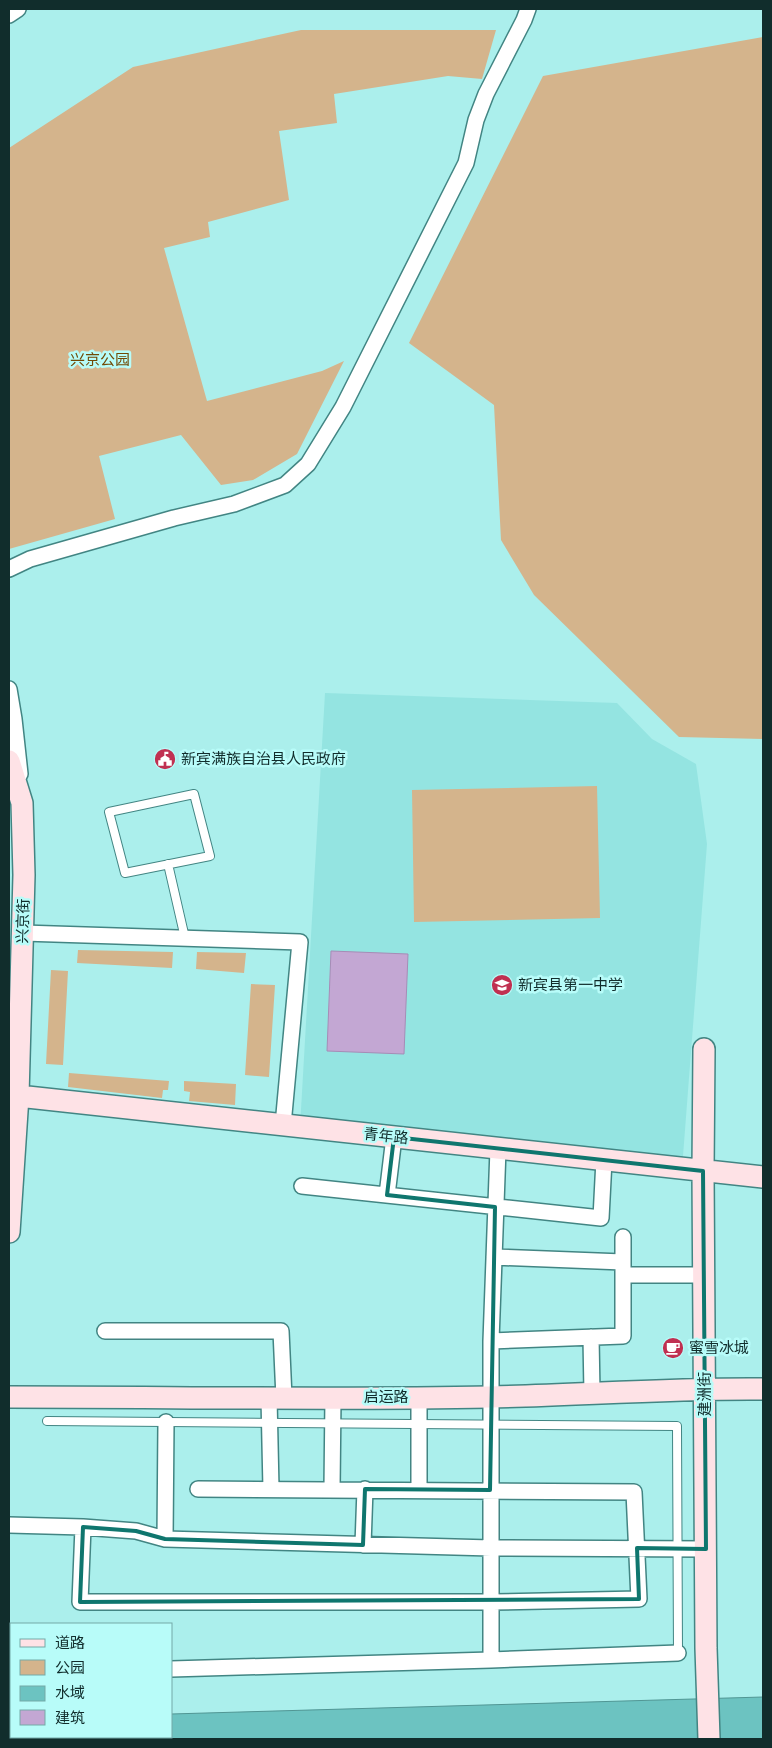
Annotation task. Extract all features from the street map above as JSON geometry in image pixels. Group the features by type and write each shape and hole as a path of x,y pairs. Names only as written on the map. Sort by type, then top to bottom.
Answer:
{"street":[{"path":"9,15 18,9"},
{"path":"9,570 30,559 174,518 234,504 285,485 308,464 343,407 466,163 476,120 486,94 528,9"},
{"path":"9,689 14,719 22,803"},
{"name":"兴京街","path":"9,761 22,803 24,875 23,933 13,1095 9,1232"},
{"path":"23,933 300,942 283,1125"},
{"name":"建洲街","path":"704,1049 704,1388 706,1648 709,1739"},
{"name":"青年路","path":"13,1095 763,1177"},
{"path":"387,1195 394,1137"},
{"path":"491,1660 490,1397 498,1149"},
{"path":"302,1186 601,1218 604,1160"},
{"path":"491,1341 623,1336 623,1237"},
{"path":"494,1257 704,1276"},
{"path":"104,1331 281,1331 276,1398 270,1422 272,1489"},
{"path":"591,1337 592,1393"},
{"name":"启运路","path":"9,1397 490,1397 704,1388 763,1389"},
{"path":"332,1489 333,1397"},
{"path":"419,1397 420,1490"},
{"path":"164,1539 166,1422"},
{"path":"83,1527 80,1602 492,1602 640,1599 634,1492 198,1489"},
{"path":"363,1545 365,1489"},
{"path":"9,1525 136,1531 164,1539 491,1548 706,1548"},
{"path":"172,1669 678,1653"}],"lane":[{"path":"194,794 210,856 168,864 125,874 109,812 194,794"},
{"path":"168,864 185,938"},
{"path":"47,1421 677,1426 678,1653"}],"highlighted area":[{"path":"394,1137 703,1171 706,1549 637,1548 639,1599 80,1602 83,1527 136,1531 165,1539 363,1545 365,1489 490,1490 495,1207 387,1195"}],"shaded area":[{"name":"新宾县第一中学","path":"325,693 617,703 652,739 696,764 707,844 682,1169 300,1127"}],"green space":[{"name":"兴京公园","path":"301,30 496,30 482,79 448,76 334,94 337,123 279,131 289,200 208,222 210,237 164,248 207,401 322,371 344,361 297,454 253,480 221,485 181,435 99,456 115,519 9,549 9,148 133,67"},
{"path":"763,37 763,739 679,737 534,595 501,540 494,405 409,343 543,76"},
{"path":"597,786 600,918 414,922 412,790"},
{"path":"78,950 173,952 172,968 77,963"},
{"path":"197,952 246,953 244,973 196,969"},
{"path":"51,970 68,971 63,1065 46,1064"},
{"path":"251,984 275,985 269,1077 245,1075"},
{"path":"69,1073 169,1081 168,1090 163,1090 162,1098 68,1087"},
{"path":"184,1081 236,1084 235,1105 189,1101 190,1092 184,1091"}],"water":[{"path":"763,1697 763,1739 9,1739 10,1722 10,1738 172,1738 172,1714"}],"building":[{"path":"331,951 408,954 404,1054 327,1051"}],"place":[{"name":"新宾满族自治县人民政府","path":"165,759"},
{"name":"新宾县第一中学","path":"502,985"},
{"name":"蜜雪冰城","path":"673,1348"}]}
